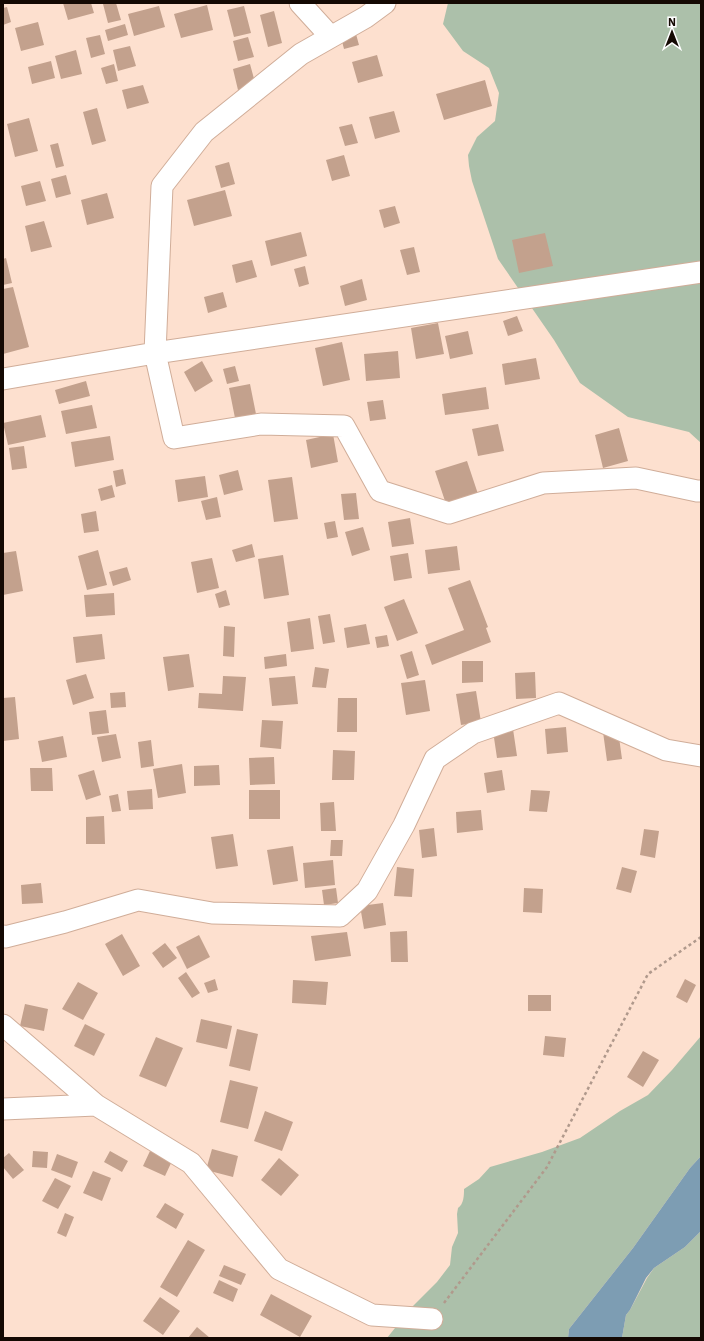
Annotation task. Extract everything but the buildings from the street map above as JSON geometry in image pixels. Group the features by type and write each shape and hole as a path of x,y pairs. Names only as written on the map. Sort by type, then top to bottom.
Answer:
{"street":[{"path":"300,3 331,37"},
{"path":"385,3 366,17 301,54 204,132 162,186 155,353 174,438 261,424 344,426 380,491 449,513 543,483 636,478 701,491"},
{"path":"3,379 155,353 701,272"},
{"path":"3,936 5,937 65,922 138,900 212,914 340,916 368,891 404,825 435,759 473,733 559,703 666,750 701,756"},
{"path":"3,1025 96,1105 191,1163 279,1269 372,1315 432,1319"},
{"path":"3,1109 96,1105"}],"path":[{"path":"432,1319 547,1168 648,974 701,937"}],"green space":[{"path":"448,3 701,3 701,443 689,432 628,417 580,383 554,340 498,259 472,181 468,155 477,137 495,121 499,93 489,68 463,51 443,24"},
{"path":"701,1036 701,1156 690,1168 633,1248 569,1329 568,1338 387,1338 411,1308 437,1282 450,1265 452,1247 458,1233 458,1208 463,1202 464,1189 479,1179 490,1167 542,1152 580,1138 620,1111 648,1095"},
{"path":"701,1231 701,1338 622,1338 626,1315 654,1268 685,1247"}],"water":[{"path":"701,1156 701,1231 685,1247 654,1268 646,1278 626,1315 622,1338 568,1338 569,1329 633,1248 690,1168"}]}
